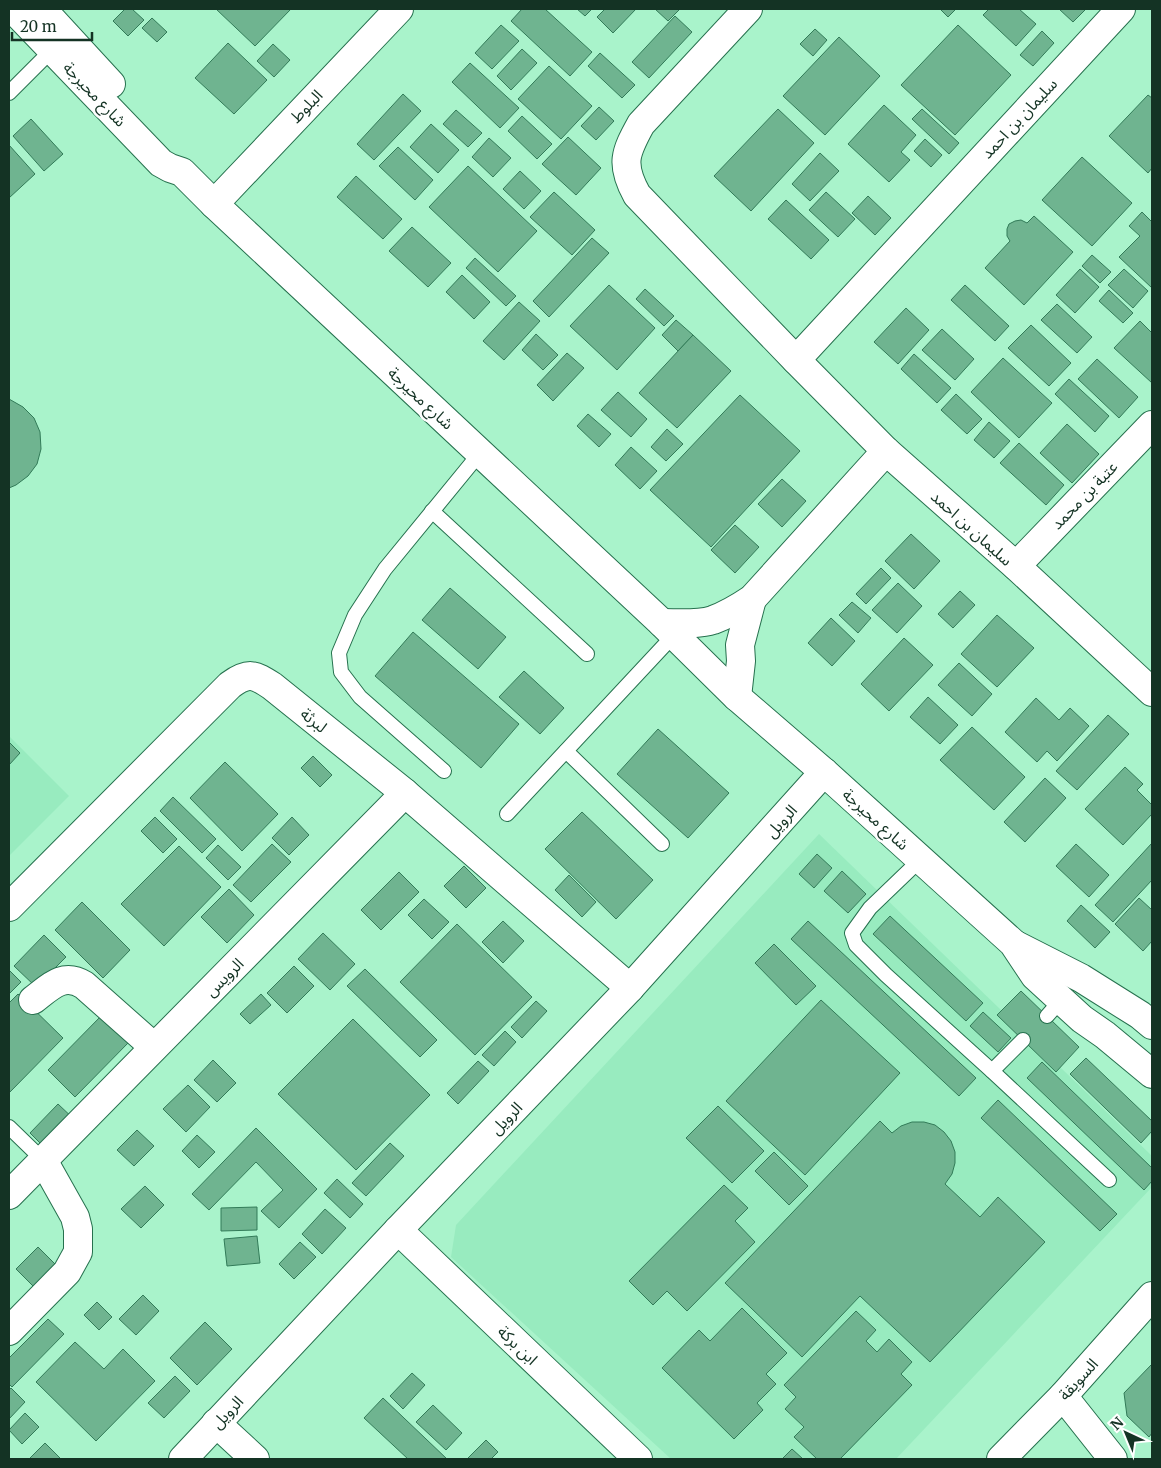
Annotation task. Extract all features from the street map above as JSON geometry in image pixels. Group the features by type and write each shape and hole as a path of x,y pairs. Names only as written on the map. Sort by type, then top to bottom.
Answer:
{"street":[{"name":"شارع محيرجة","path":"13,9 161,163 182,172 668,629 737,697 824,772 1013,943 1054,1008 1082,1019 1105,1035 1152,1074"},
{"name":"شارع محيرجة","path":"42,9 172,151 178,159 182,172"},
{"name":"البلوط","path":"214,204 399,9"},
{"name":"سليمان بن احمد","path":"748,9 640,124 629,146 626,165 628,180 637,195 886,451 1016,566 1152,692"},
{"name":"سليمان بن احمد","path":"796,360 1121,9"},
{"name":"عتبة بن محمد","path":"1016,566 1152,425"},
{"path":"668,629 712,620 729,613 752,599 886,451"},
{"path":"737,697 741,662 740,645 752,599"},
{"name":"لبرثة","path":"9,907 230,685 240,677 251,676 262,679 272,686 405,794 630,988"},
{"name":"الرويل","path":"183,1459 398,1230 630,988 824,772"},
{"name":"الرويس","path":"9,1195 405,794"},
{"name":"شارع محيرجة","path":"1013,943 1081,978 1140,1015 1152,1025"},
{"path":"33,1000 54,984 66,979 75,979 154,1047"},
{"path":"9,1331 66,1272 78,1252 78,1229 75,1217 43,1160"},
{"name":"ابن بركة","path":"398,1230 638,1459"},
{"name":"السويقة","path":"1001,1459 1063,1396 1152,1296"},
{"path":"1063,1396 1113,1459"},
{"path":"216,1423 255,1459"}],"lane":[{"path":"9,93 52,50"},
{"path":"444,771 360,697 341,672 339,653 355,615 385,569 480,453"},
{"path":"432,511 587,654"},
{"path":"507,814 566,751 668,629"},
{"path":"566,751 662,844"},
{"path":"921,859 870,908 852,933 856,945 886,975 1109,1180"},
{"path":"992,1071 1023,1040"},
{"path":"9,1127 43,1160"}],"shaded area":[{"path":"9,736 69,796 9,856"},
{"path":"819,834 1152,1156 1152,1187 896,1459 671,1459 451,1257 456,1225"}],"building":[{"path":"125,9 132,9 144,20 128,36 113,21"},
{"path":"216,9 291,9 255,46"},
{"path":"522,9 545,9 592,52 570,76 511,21"},
{"path":"577,9 592,9 585,16"},
{"path":"605,9 636,9 613,33 597,17"},
{"path":"655,9 677,9 679,10 668,21"},
{"path":"940,9 956,9 948,17"},
{"path":"989,9 1019,9 1036,24 1016,46 983,15"},
{"path":"1059,9 1086,9 1073,22"},
{"path":"675,16 692,32 649,78 632,62"},
{"path":"152,18 167,32 157,42 142,28"},
{"path":"501,25 519,41 492,69 475,53"},
{"path":"958,25 1011,75 955,135 901,85"},
{"path":"815,29 827,40 813,56 800,44"},
{"path":"1042,31 1054,43 1033,66 1020,55"},
{"path":"839,37 880,76 825,135 783,96"},
{"path":"228,43 267,80 234,114 195,78"},
{"path":"273,44 290,60 274,77 257,61"},
{"path":"522,49 537,63 511,90 497,76"},
{"path":"600,53 635,85 622,98 588,66"},
{"path":"470,63 519,108 500,128 452,82"},
{"path":"549,66 592,106 561,139 518,99"},
{"path":"403,94 421,111 374,160 357,144"},
{"path":"1148,95 1152,98 1152,168 1148,173 1109,136"},
{"path":"884,105 916,135 901,152 910,160 889,182 848,144"},
{"path":"599,107 614,121 596,140 581,126"},
{"path":"778,109 814,143 751,211 714,176"},
{"path":"922,109 959,143 949,154 912,119"},
{"path":"456,110 482,133 468,147 443,124"},
{"path":"522,116 552,144 537,159 508,131"},
{"path":"31,119 63,154 44,171 13,136"},
{"path":"431,124 459,150 438,173 410,147"},
{"path":"568,137 601,168 576,195 542,164"},
{"path":"489,138 511,158 493,177 472,157"},
{"path":"925,139 942,155 931,167 914,151"},
{"path":"9,145 35,174 9,198"},
{"path":"398,147 433,180 415,200 379,166"},
{"path":"820,153 839,171 810,201 792,184"},
{"path":"1082,157 1132,203 1092,246 1042,200"},
{"path":"468,166 537,231 498,272 429,207"},
{"path":"520,171 541,191 524,209 503,189"},
{"path":"356,176 402,219 383,239 337,197"},
{"path":"554,192 595,230 572,255 530,217"},
{"path":"826,192 855,219 838,237 809,210"},
{"path":"868,196 891,218 875,235 852,213"},
{"path":"786,200 829,240 811,259 768,219"},
{"path":"1142,212 1152,222 1152,288 1119,257 1140,236 1129,226"},
{"path":"1034,216 1073,252 1024,305 985,268 1010,241 1007,236 1009,224 1021,220 1027,223"},
{"path":"412,227 451,263 428,287 389,251"},
{"path":"592,238 609,253 549,317 533,301"},
{"path":"1092,255 1111,272 1100,283 1082,266"},
{"path":"475,258 516,296 506,306 466,268"},
{"path":"1080,269 1099,287 1075,313 1056,295"},
{"path":"1124,269 1148,291 1133,308 1108,285"},
{"path":"462,275 490,302 474,319 446,292"},
{"path":"609,285 655,328 617,370 570,326"},
{"path":"965,285 1009,326 995,341 951,300"},
{"path":"645,289 674,316 664,326 636,299"},
{"path":"1109,290 1133,313 1123,323 1099,301"},
{"path":"519,302 540,321 504,360 483,341"},
{"path":"1057,304 1092,337 1077,353 1041,320"},
{"path":"906,308 929,330 898,364 874,342"},
{"path":"676,320 693,335 678,351 662,335"},
{"path":"1140,321 1152,333 1152,383 1114,348"},
{"path":"1031,325 1071,363 1049,386 1008,348"},
{"path":"942,329 974,359 955,380 922,350"},
{"path":"536,334 558,355 543,370 522,350"},
{"path":"693,335 731,371 677,428 639,393"},
{"path":"567,353 584,368 553,401 537,385"},
{"path":"914,354 951,388 937,403 901,369"},
{"path":"1003,358 1052,403 1019,438 971,392"},
{"path":"1097,359 1138,397 1119,418 1078,379"},
{"path":"1069,379 1109,416 1095,432 1055,394"},
{"path":"618,392 647,419 631,437 601,410"},
{"path":"956,394 982,419 967,434 941,410"},
{"path":"740,395 800,451 711,547 650,490"},
{"path":"9,399 23,407 34,418 40,432 41,449 37,464 28,476 9,488"},
{"path":"588,414 611,434 599,447 577,426"},
{"path":"989,422 1010,441 994,458 974,440"},
{"path":"1067,424 1099,454 1072,483 1040,453"},
{"path":"667,429 683,444 666,461 651,447"},
{"path":"1019,443 1064,485 1046,505 1000,463"},
{"path":"631,447 657,471 640,489 615,465"},
{"path":"782,479 806,501 782,527 758,504"},
{"path":"735,525 759,547 735,573 711,550"},
{"path":"911,534 940,561 914,589 885,561"},
{"path":"881,568 891,578 866,604 856,594"},
{"path":"898,583 922,606 897,633 872,610"},
{"path":"450,588 506,637 478,669 422,620"},
{"path":"960,591 975,605 953,628 938,614"},
{"path":"852,602 871,618 858,633 839,615"},
{"path":"997,615 1034,648 997,687 961,654"},
{"path":"831,618 855,641 832,666 808,643"},
{"path":"413,632 519,724 481,768 375,676"},
{"path":"904,638 933,665 889,711 861,684"},
{"path":"959,663 992,694 972,716 938,685"},
{"path":"524,671 564,708 540,734 499,697"},
{"path":"928,697 958,725 940,744 910,717"},
{"path":"1036,698 1059,720 1070,708 1089,726 1057,761 1047,751 1037,762 1005,732"},
{"path":"1108,715 1129,734 1077,790 1056,771"},
{"path":"972,727 1025,777 994,810 940,760"},
{"path":"658,729 729,793 688,838 617,774"},
{"path":"9,742 20,753 9,765"},
{"path":"313,756 332,775 320,787 301,768"},
{"path":"225,762 278,814 242,851 190,798"},
{"path":"1125,767 1143,784 1137,790 1152,805 1152,814 1123,845 1085,809"},
{"path":"1045,778 1066,798 1025,842 1004,822"},
{"path":"173,797 216,839 202,853 160,811"},
{"path":"582,812 653,880 616,919 545,849"},
{"path":"155,817 177,839 163,853 141,831"},
{"path":"292,817 309,835 289,855 272,838"},
{"path":"1152,843 1152,880 1113,922 1095,905"},
{"path":"272,844 291,862 251,902 233,885"},
{"path":"1076,844 1109,875 1089,897 1056,866"},
{"path":"218,845 241,867 228,880 206,858"},
{"path":"179,846 221,887 164,946 121,904"},
{"path":"817,854 832,868 814,888 799,874"},
{"path":"464,866 486,888 466,908 444,886"},
{"path":"842,871 866,894 848,913 824,891"},
{"path":"399,872 419,892 381,930 361,910"},
{"path":"569,875 596,902 582,917 555,890"},
{"path":"229,889 254,915 227,943 201,917"},
{"path":"1139,898 1152,910 1152,941 1143,951 1115,924"},
{"path":"424,899 449,922 432,939 408,915"},
{"path":"82,902 130,950 103,978 55,930"},
{"path":"1081,905 1110,932 1095,948 1067,921"},
{"path":"890,916 983,1003 966,1021 873,934"},
{"path":"503,921 524,941 503,963 482,942"},
{"path":"808,921 976,1078 959,1096 791,939"},
{"path":"457,924 532,997 475,1055 400,982"},
{"path":"323,933 355,964 330,990 298,959"},
{"path":"44,935 66,957 36,987 14,966"},
{"path":"774,944 816,986 796,1005 755,963"},
{"path":"294,966 314,986 287,1013 267,993"},
{"path":"365,969 437,1040 420,1057 347,986"},
{"path":"9,970 21,982 9,994"},
{"path":"1021,991 1079,1047 1056,1072 997,1015"},
{"path":"18,994 63,1038 9,1093 9,1003"},
{"path":"261,994 271,1005 250,1024 240,1014"},
{"path":"821,1000 900,1073 805,1175 726,1101"},
{"path":"536,1001 547,1011 522,1038 511,1027"},
{"path":"983,1012 1011,1038 998,1052 970,1026"},
{"path":"103,1014 130,1041 75,1097 48,1070"},
{"path":"353,1019 430,1095 356,1170 278,1094"},
{"path":"505,1031 516,1042 494,1066 482,1055"},
{"path":"1086,1058 1152,1121 1152,1131 1141,1143 1070,1074"},
{"path":"213,1060 236,1083 217,1102 194,1080"},
{"path":"478,1061 489,1071 458,1104 447,1093"},
{"path":"1042,1062 1152,1168 1152,1181 1144,1190 1027,1078"},
{"path":"188,1085 210,1107 186,1132 163,1109"},
{"path":"998,1100 1117,1214 1100,1231 981,1118"},
{"path":"58,1104 76,1121 47,1150 30,1133"},
{"path":"718,1106 764,1151 732,1183 686,1138"},
{"path":"880,1121 892,1133 901,1126 912,1122 924,1122 935,1125 951,1141 955,1152 952,1174 945,1184 980,1217 998,1197 1045,1242 930,1362 860,1296 802,1357 725,1283"},
{"path":"256,1128 317,1189 279,1228 261,1211 283,1190 256,1162 209,1210 192,1194"},
{"path":"137,1130 154,1146 134,1166 117,1150"},
{"path":"197,1135 215,1152 199,1168 182,1151"},
{"path":"390,1143 404,1156 366,1196 352,1183"},
{"path":"774,1152 808,1186 789,1205 755,1171"},
{"path":"337,1179 363,1204 350,1218 324,1193"},
{"path":"724,1185 748,1208 735,1221 755,1242 687,1311 667,1291 653,1305 629,1281"},
{"path":"145,1186 164,1205 141,1228 121,1209"},
{"path":"257,1207 257,1230 221,1231 221,1208"},
{"path":"325,1209 346,1228 322,1254 302,1234"},
{"path":"257,1236 260,1263 227,1266 224,1239"},
{"path":"300,1242 316,1257 294,1279 279,1264"},
{"path":"38,1247 58,1267 36,1289 16,1269"},
{"path":"143,1295 159,1311 136,1335 119,1319"},
{"path":"97,1302 112,1317 99,1330 84,1315"},
{"path":"742,1308 787,1353 766,1374 776,1384 757,1403 763,1410 734,1439 662,1368 699,1330 710,1341"},
{"path":"856,1311 876,1330 866,1341 877,1352 889,1339 912,1362 901,1374 912,1385 840,1459 817,1459 794,1437 804,1427 785,1409 796,1397 784,1385"},
{"path":"48,1319 64,1334 12,1387 9,1384 9,1358"},
{"path":"205,1322 232,1349 197,1385 170,1358"},
{"path":"75,1342 104,1369 123,1349 155,1381 96,1441 36,1382"},
{"path":"1152,1364 1152,1433 1149,1437 1127,1416 1124,1393"},
{"path":"412,1373 425,1385 403,1409 390,1396"},
{"path":"175,1376 190,1391 164,1418 148,1403"},
{"path":"11,1388 25,1402 9,1419 9,1390"},
{"path":"383,1398 447,1459 408,1459 364,1418"},
{"path":"433,1405 462,1433 446,1450 416,1422"},
{"path":"25,1413 39,1427 22,1444 9,1430"},
{"path":"486,1440 498,1452 491,1459 467,1459"},
{"path":"45,1443 61,1459 29,1459"},
{"path":"792,1449 803,1459 782,1459"}]}
